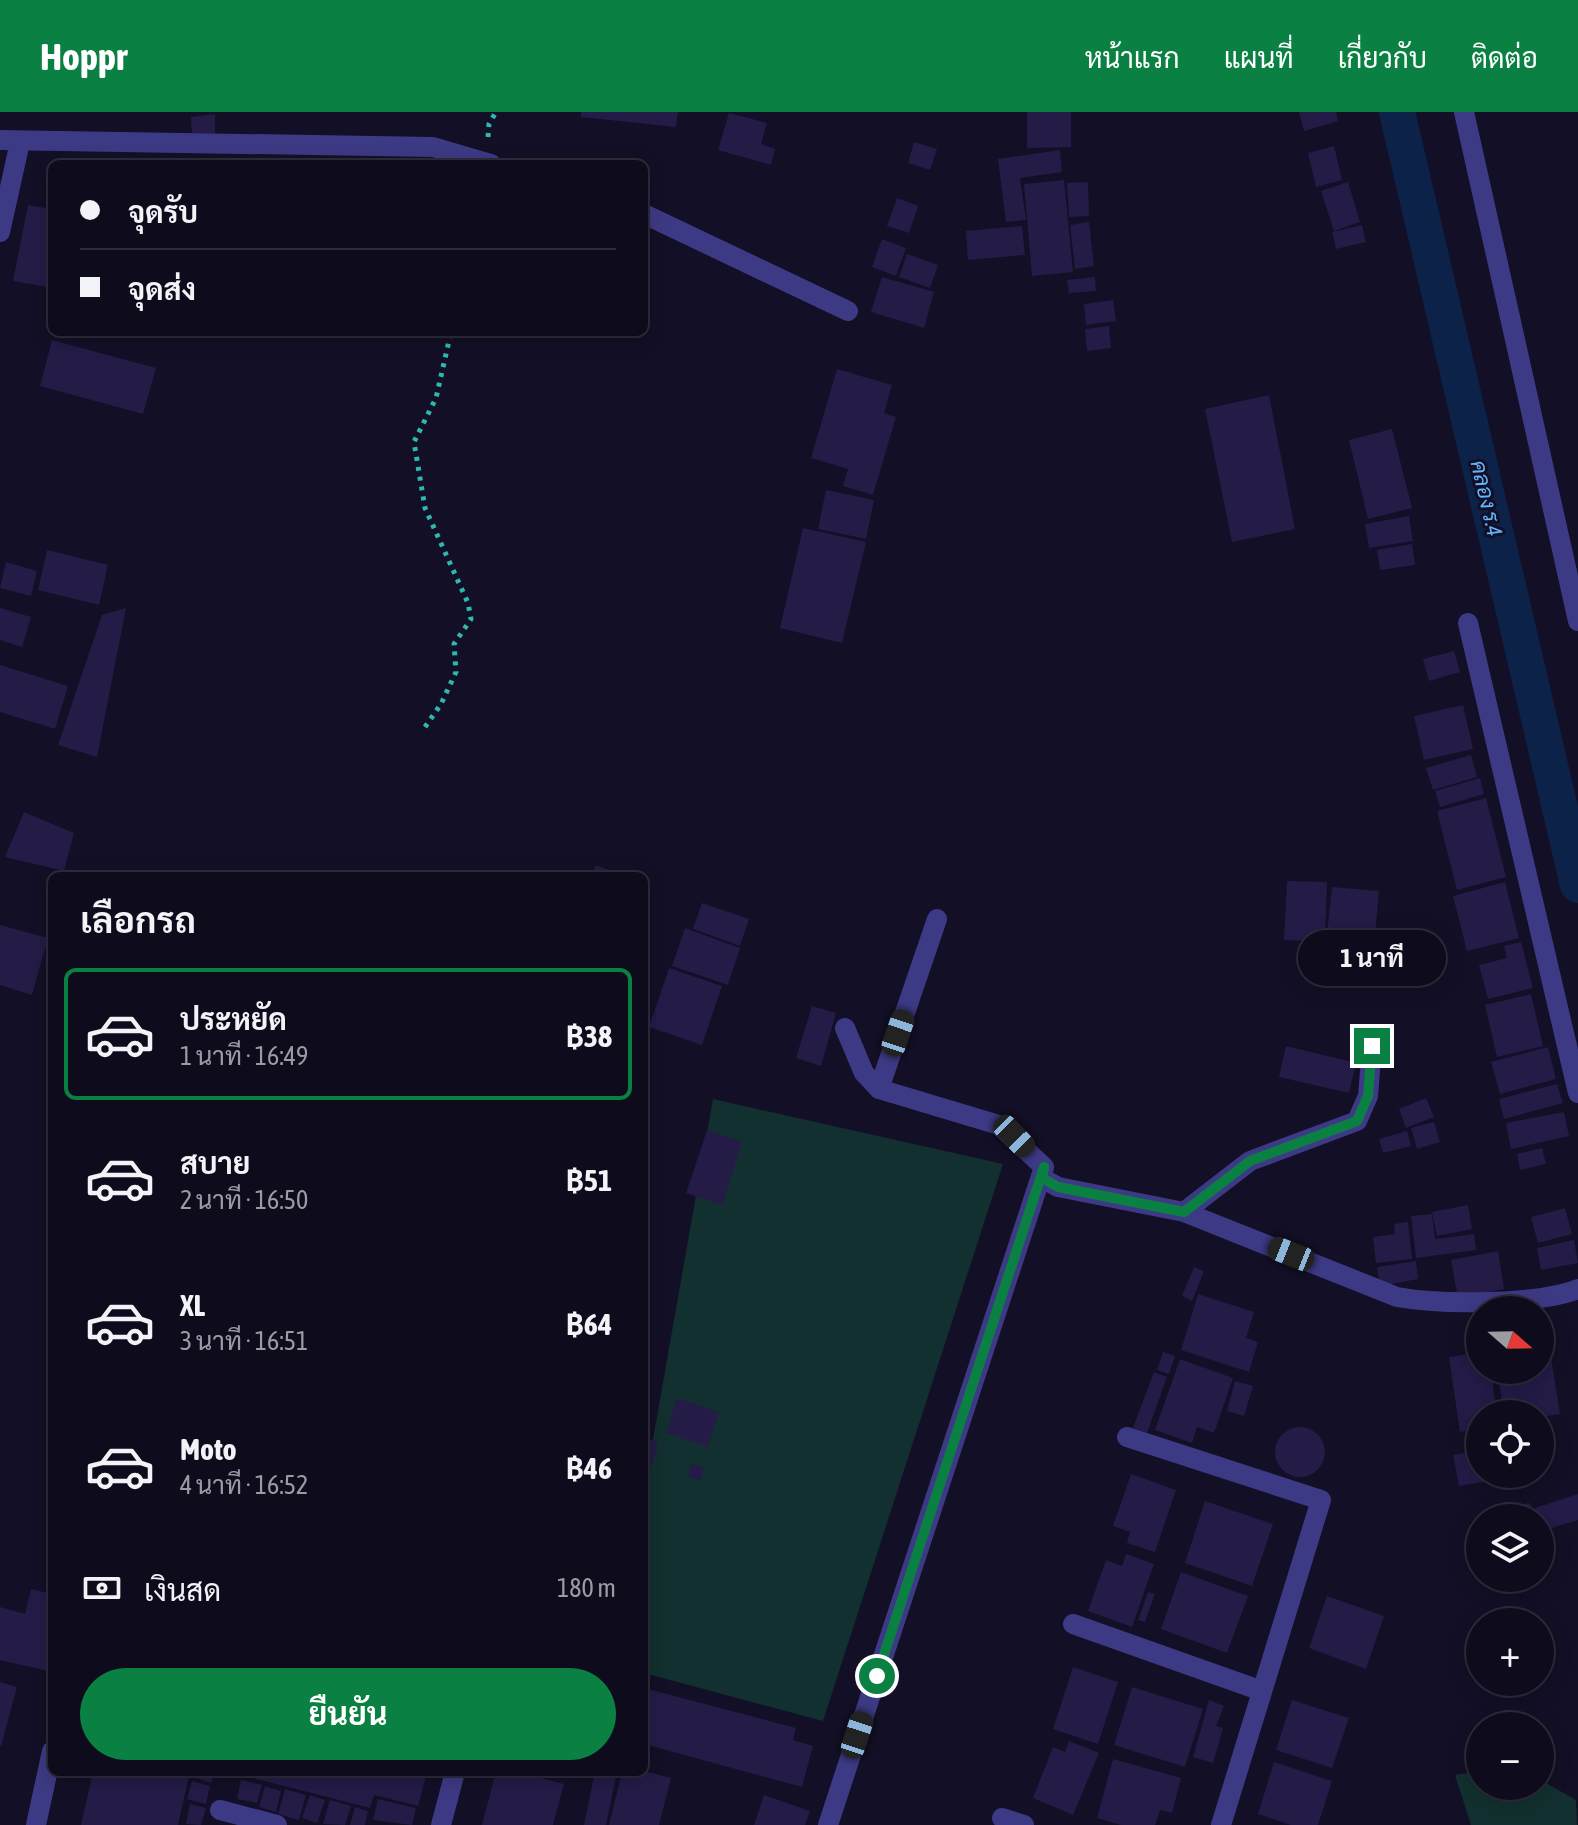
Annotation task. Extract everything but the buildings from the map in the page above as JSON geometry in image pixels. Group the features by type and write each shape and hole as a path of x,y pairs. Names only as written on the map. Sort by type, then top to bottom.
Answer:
{"street":[{"path":"1464,112 1578,621"},
{"path":"0,232 10,141 433,147 477,160"},
{"path":"648,216 848,311"},
{"path":"1468,623 1578,1093"},
{"path":"879,1089 937,919"},
{"path":"845,1028 864,1073 879,1089 999,1125 1044,1167"},
{"path":"1184,1212 1250,1161 1357,1121 1368,1096 1372,1046"},
{"path":"1044,1167 1042,1178 1058,1187 1184,1212 1397,1297 1429,1303 1501,1301 1578,1289"},
{"path":"828,1825 1044,1167"},
{"path":"1127,1437 1321,1500 1221,1825"},
{"path":"1073,1624 1262,1691"},
{"path":"36,1825 48,1770"},
{"path":"441,1825 454,1776"},
{"path":"220,1810 277,1825"},
{"path":"1002,1818 1024,1825"}],"path":[{"path":"425,727 441,704 456,672 454,644 471,619 468,603 425,508 414,442 436,398 450,336"}],"green space":[{"path":"713,1099 1003,1164 823,1721 648,1674 648,1467"},
{"path":"1466,1773 1466,1800 1554,1800 1554,1787 1576,1800 1577,1825 1471,1825 1455,1775"}],"waterway":[{"name":"คลอง ร.4","path":"1397,112 1578,885"}],"route":[{"path":"877,1676 1044,1167 1042,1178 1058,1187 1184,1212 1250,1161 1357,1121 1368,1096 1372,1046"}]}
